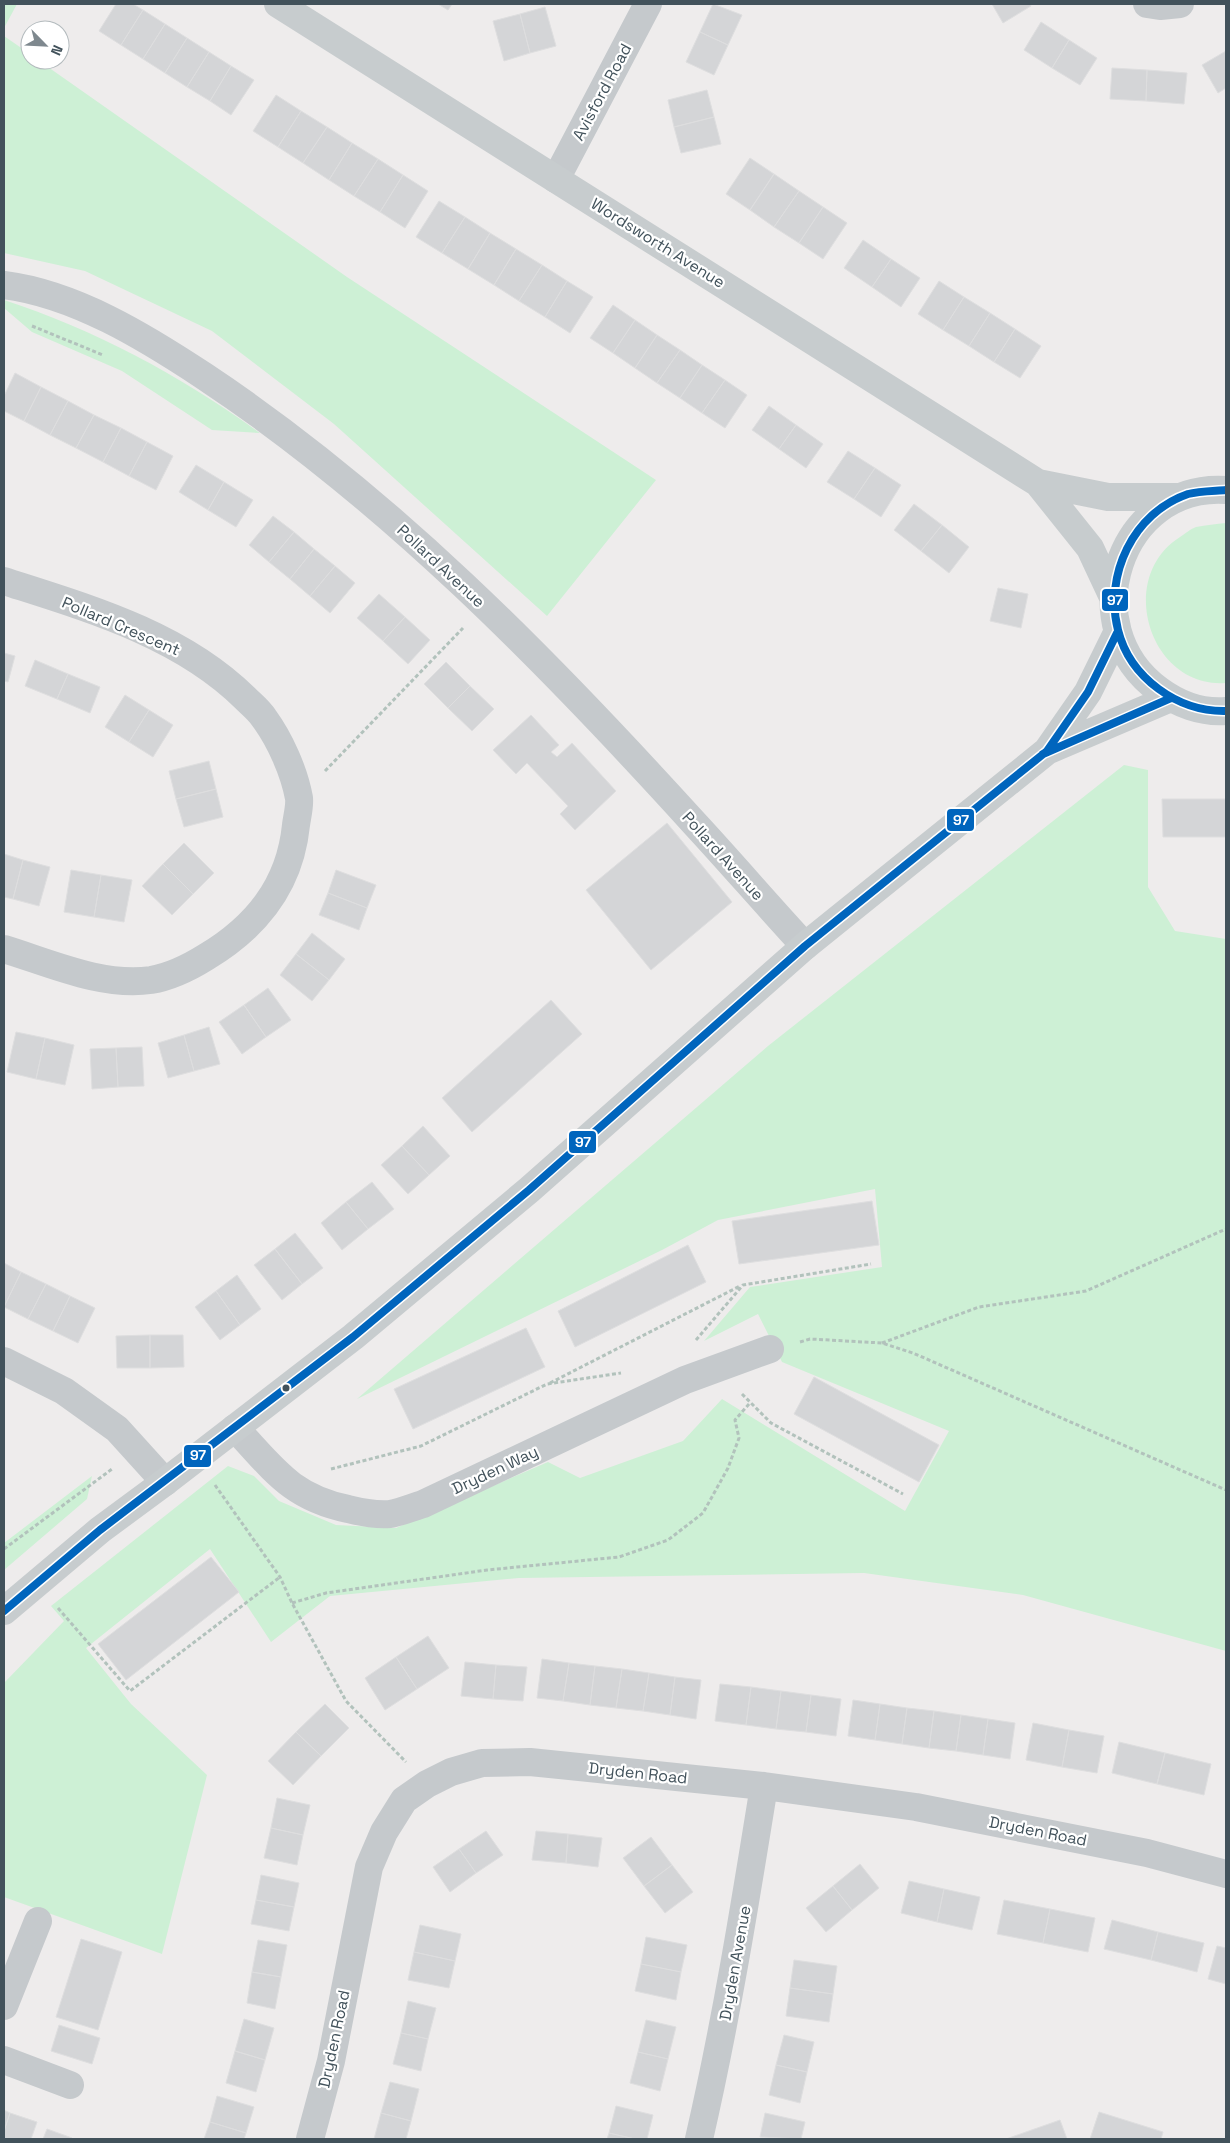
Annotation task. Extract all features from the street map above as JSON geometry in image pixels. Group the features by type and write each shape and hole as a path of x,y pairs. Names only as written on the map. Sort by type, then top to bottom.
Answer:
{"street":[{"name":"Wordsworth Avenue","path":"278,4 1038,483 1090,548 1112,595"},
{"name":"Avisford Road","path":"556,179 648,4"},
{"path":"1147,4 1160,6 1180,4"},
{"name":"Pollard Avenue","path":"4,285 88,308 167,352 253,409 383,512 484,606 601,723 805,946"},
{"name":"Wordsworth Avenue","path":"1038,483 1108,497 1182,497"},
{"path":"1226,490 1214,490 1182,497 1154,513 1133,536 1118,564 1112,595 1117,633 1128,659 1147,682 1171,698 1196,708 1226,711"},
{"name":"Pollard Crescent","path":"4,581 88,608 169,643 226,680 264,717 286,758 299,799 295,838 284,877 260,915 229,943 189,967 151,980 110,980 4,949"},
{"path":"1047,751 1088,692 1117,633"},
{"path":"4,1611 100,1530 353,1338 521,1197 805,946 1047,751 1171,698"},
{"name":"Dryden Way","path":"234,1428 284,1480 304,1496 325,1504 358,1511 390,1514 423,1504 685,1380 770,1349"},
{"path":"4,1361 64,1392 116,1429 165,1482"},
{"name":"Dryden Road","path":"310,2139 331,2060 369,1867 384,1832 404,1800 427,1784 452,1772 482,1763 530,1762 764,1786 916,1807 1147,1853 1226,1874"},
{"name":"Dryden Avenue","path":"699,2139 716,2066 740,1940 764,1786"},
{"path":"4,2006 38,1921"},
{"path":"4,2060 70,2085"}],"path":[{"path":"299,799 484,606"},
{"path":"882,1343 979,1308 1086,1291 1226,1229"},
{"path":"284,1480 421,1446 742,1285 870,1264"},
{"path":"685,1380 676,1364 742,1285"},
{"path":"770,1349 810,1339 882,1343 913,1353 1226,1490"},
{"path":"722,1367 750,1404 771,1423 903,1494"},
{"path":"547,1384 630,1371"},
{"path":"292,1603 326,1593 487,1570 618,1557 668,1540 703,1513 728,1468 739,1438 735,1420 750,1404"},
{"path":"4,1549 137,1451"},
{"path":"196,1458 280,1577 292,1603 346,1701 427,1784"},
{"path":"37,1583 130,1691 280,1577"}],"green space":[{"path":"4,4 17,4 4,28"},
{"path":"4,36 20,47 20,70 52,70 347,277 656,480 547,616 334,424 212,331 85,271 4,253"},
{"path":"4,300 72,325 137,356 200,392 260,433 212,430 122,371 32,332 4,308"},
{"path":"1226,523 1226,683 1200,680 1178,668 1161,650 1150,628 1146,603 1149,578 1160,555 1180,537 1194,528"},
{"path":"1124,765 1148,770 1148,887 1175,931 1226,939 1226,1651 1023,1595 864,1573 519,1578 330,1596 271,1642 210,1549 86,1648 131,1704 207,1775 162,1954 4,1897 4,1683 64,1621 51,1606 228,1466 254,1476 279,1501 336,1525 396,1528 548,1462 580,1478 683,1441 722,1399 905,1511 949,1431 782,1362 758,1314 704,1341 750,1287 882,1267 875,1189 718,1220 662,1250 357,1399 768,1046"},
{"path":"92,1476 87,1499 4,1570 4,1543"}],"building":[{"path":"116,4 133,4 143,10 121,45 99,31"},
{"path":"438,4 452,4 448,10"},
{"path":"713,4 742,15 728,45 700,32"},
{"path":"992,4 1030,4 1031,6 1003,23"},
{"path":"545,7 556,46 530,53 520,14"},
{"path":"143,10 165,24 143,59 121,45"},
{"path":"520,14 530,53 504,61 493,21"},
{"path":"1041,22 1069,40 1052,68 1024,50"},
{"path":"165,24 187,38 165,73 143,59"},
{"path":"700,32 728,45 714,75 686,62"},
{"path":"187,38 209,52 187,87 165,73"},
{"path":"1069,40 1097,58 1080,85 1052,68"},
{"path":"1226,51 1226,88 1218,93 1202,65"},
{"path":"209,52 231,66 210,101 187,87"},
{"path":"231,66 254,80 231,115 210,101"},
{"path":"1112,68 1147,70 1146,101 1110,99"},
{"path":"1147,70 1187,73 1184,104 1146,101"},
{"path":"707,90 714,117 674,127 668,100"},
{"path":"276,95 301,111 278,147 253,131"},
{"path":"301,111 327,127 303,163 278,147"},
{"path":"714,117 721,144 681,153 674,127"},
{"path":"327,127 352,143 329,180 303,163"},
{"path":"352,143 378,159 354,196 329,180"},
{"path":"750,158 774,174 750,210 726,194"},
{"path":"378,159 403,175 380,212 354,196"},
{"path":"774,174 799,191 774,227 750,210"},
{"path":"403,175 428,191 405,228 380,212"},
{"path":"799,191 823,207 799,243 774,227"},
{"path":"439,201 465,217 442,253 416,237"},
{"path":"823,207 847,223 823,259 799,243"},
{"path":"465,217 490,233 468,269 442,253"},
{"path":"490,233 516,249 494,285 468,269"},
{"path":"863,240 891,259 872,287 844,268"},
{"path":"516,249 542,265 519,301 494,285"},
{"path":"891,259 920,278 901,307 872,287"},
{"path":"542,265 567,281 545,317 519,301"},
{"path":"567,281 593,297 570,333 545,317"},
{"path":"939,281 964,297 943,330 918,314"},
{"path":"964,297 990,313 969,346 943,330"},
{"path":"613,305 635,320 613,353 590,338"},
{"path":"990,313 1015,329 994,362 969,346"},
{"path":"635,320 657,335 635,368 613,353"},
{"path":"1015,329 1041,346 1020,378 994,362"},
{"path":"657,335 680,350 657,383 635,368"},
{"path":"680,350 702,365 680,398 657,383"},
{"path":"702,365 725,380 702,413 680,398"},
{"path":"15,373 41,387 24,421 4,411 4,396"},
{"path":"725,380 747,395 725,428 702,413"},
{"path":"41,387 68,401 50,435 24,421"},
{"path":"68,401 94,415 76,448 50,435"},
{"path":"769,406 796,425 779,449 752,430"},
{"path":"94,415 121,428 103,462 76,448"},
{"path":"796,425 823,444 806,468 779,449"},
{"path":"121,428 147,442 129,476 103,462"},
{"path":"147,442 173,456 156,490 129,476"},
{"path":"848,451 875,468 854,499 827,482"},
{"path":"196,465 224,482 208,510 179,492"},
{"path":"875,468 901,485 881,517 854,499"},
{"path":"224,482 253,500 236,527 208,510"},
{"path":"914,504 942,525 921,551 894,530"},
{"path":"273,516 294,532 269,562 249,545"},
{"path":"942,525 969,547 949,573 921,551"},
{"path":"294,532 314,549 290,579 269,562"},
{"path":"314,549 335,566 310,596 290,579"},
{"path":"335,566 355,583 330,613 310,596"},
{"path":"998,588 1028,594 1021,628 990,621"},
{"path":"379,594 405,617 383,641 357,618"},
{"path":"405,617 430,640 408,664 383,641"},
{"path":"4,653 15,656 8,682 4,681"},
{"path":"35,660 68,674 57,699 25,686"},
{"path":"446,662 470,686 448,708 424,684"},
{"path":"68,674 100,687 90,713 57,699"},
{"path":"470,686 494,709 472,731 448,708"},
{"path":"125,695 149,710 129,742 105,727"},
{"path":"149,710 173,725 153,757 129,742"},
{"path":"531,715 559,745 551,752 557,757 572,743 616,791 575,830 560,814 568,806 527,763 516,774 493,750"},
{"path":"209,761 216,789 176,799 169,771"},
{"path":"216,789 223,817 184,827 176,799"},
{"path":"1162,799 1226,799 1226,837 1163,837"},
{"path":"667,823 732,902 651,970 586,890"},
{"path":"184,843 214,873 193,894 163,864"},
{"path":"4,854 23,860 13,899 4,897"},
{"path":"23,860 50,867 39,906 13,899"},
{"path":"163,864 193,894 172,915 142,886"},
{"path":"71,870 101,875 94,917 64,912"},
{"path":"336,870 376,885 367,908 328,893"},
{"path":"101,875 132,880 124,922 94,917"},
{"path":"328,893 367,908 359,930 319,915"},
{"path":"312,933 345,959 329,980 296,954"},
{"path":"296,954 329,980 312,1001 280,975"},
{"path":"268,988 291,1020 266,1037 244,1005"},
{"path":"551,1000 582,1034 472,1132 442,1098"},
{"path":"244,1005 266,1037 242,1054 219,1022"},
{"path":"209,1027 220,1064 194,1071 184,1035"},
{"path":"16,1032 45,1038 36,1079 7,1072"},
{"path":"184,1035 194,1071 168,1078 158,1043"},
{"path":"45,1038 74,1045 65,1085 36,1079"},
{"path":"142,1047 144,1086 118,1087 116,1048"},
{"path":"116,1048 118,1087 92,1089 90,1049"},
{"path":"423,1126 450,1156 429,1175 402,1146"},
{"path":"402,1146 429,1175 408,1194 381,1165"},
{"path":"372,1182 394,1209 368,1229 346,1202"},
{"path":"872,1201 879,1245 739,1264 732,1221"},
{"path":"346,1202 368,1229 342,1250 321,1223"},
{"path":"295,1233 323,1268 302,1284 275,1249"},
{"path":"688,1245 706,1282 575,1347 558,1311"},
{"path":"275,1249 302,1284 282,1300 254,1265"},
{"path":"4,1263 21,1272 4,1307"},
{"path":"21,1272 46,1284 28,1319 4,1307"},
{"path":"237,1275 261,1309 240,1325 216,1291"},
{"path":"46,1284 70,1296 53,1331 28,1319"},
{"path":"216,1291 240,1325 220,1340 195,1307"},
{"path":"70,1296 95,1308 78,1343 53,1331"},
{"path":"526,1328 545,1367 413,1429 394,1389"},
{"path":"150,1335 150,1368 117,1368 116,1336"},
{"path":"150,1335 183,1335 184,1367 150,1368"},
{"path":"814,1377 939,1445 919,1482 794,1414"},
{"path":"211,1557 239,1592 126,1680 98,1644"},
{"path":"428,1636 449,1668 417,1689 396,1657"},
{"path":"396,1657 417,1689 385,1710 365,1678"},
{"path":"542,1659 569,1663 563,1701 537,1698"},
{"path":"465,1662 496,1665 493,1699 461,1696"},
{"path":"569,1663 595,1666 590,1705 563,1701"},
{"path":"496,1665 527,1667 523,1701 493,1699"},
{"path":"595,1666 622,1669 616,1708 590,1705"},
{"path":"622,1669 649,1673 643,1711 616,1708"},
{"path":"649,1673 675,1677 670,1715 643,1711"},
{"path":"675,1677 701,1680 696,1719 670,1715"},
{"path":"720,1684 751,1687 746,1725 715,1721"},
{"path":"751,1687 781,1691 776,1729 746,1725"},
{"path":"781,1691 811,1695 806,1732 776,1729"},
{"path":"811,1695 841,1699 836,1736 806,1732"},
{"path":"853,1700 880,1704 875,1740 848,1736"},
{"path":"325,1704 349,1728 321,1756 296,1732"},
{"path":"880,1704 907,1708 902,1744 875,1740"},
{"path":"907,1708 934,1711 929,1748 902,1744"},
{"path":"934,1711 961,1715 956,1751 929,1748"},
{"path":"961,1715 988,1719 983,1755 956,1751"},
{"path":"988,1719 1015,1723 1010,1759 983,1755"},
{"path":"1033,1723 1069,1730 1062,1767 1026,1760"},
{"path":"1069,1730 1104,1736 1097,1773 1062,1767"},
{"path":"296,1732 321,1756 293,1785 268,1761"},
{"path":"1119,1742 1165,1753 1157,1784 1112,1773"},
{"path":"1165,1753 1211,1764 1204,1795 1157,1784"},
{"path":"277,1798 310,1805 303,1835 271,1828"},
{"path":"271,1828 303,1835 297,1865 264,1858"},
{"path":"486,1831 503,1855 476,1873 459,1849"},
{"path":"536,1831 568,1834 566,1863 532,1860"},
{"path":"568,1834 602,1838 598,1867 566,1863"},
{"path":"651,1837 672,1865 644,1886 623,1858"},
{"path":"459,1849 476,1873 450,1892 433,1867"},
{"path":"860,1864 879,1888 852,1910 833,1886"},
{"path":"672,1865 693,1892 665,1913 644,1886"},
{"path":"261,1875 299,1883 294,1907 256,1900"},
{"path":"909,1881 944,1889 937,1922 901,1913"},
{"path":"833,1886 852,1910 826,1932 806,1908"},
{"path":"944,1889 980,1897 972,1930 937,1922"},
{"path":"256,1900 294,1907 289,1931 251,1924"},
{"path":"1004,1900 1050,1909 1043,1943 997,1934"},
{"path":"1050,1909 1095,1918 1088,1952 1043,1943"},
{"path":"1112,1920 1158,1932 1151,1960 1104,1949"},
{"path":"420,1925 461,1934 455,1961 414,1952"},
{"path":"1158,1932 1204,1943 1197,1972 1151,1960"},
{"path":"646,1937 687,1945 681,1972 641,1964"},
{"path":"81,1939 122,1952 98,2030 56,2017"},
{"path":"258,1940 287,1945 281,1977 252,1972"},
{"path":"1217,1946 1226,1948 1226,1984 1208,1979"},
{"path":"414,1952 455,1961 449,1988 408,1980"},
{"path":"794,1960 837,1966 833,1994 790,1988"},
{"path":"641,1964 681,1972 676,2000 635,1991"},
{"path":"252,1972 281,1977 275,2009 247,2003"},
{"path":"790,1988 833,1994 829,2022 786,2016"},
{"path":"408,2001 436,2008 428,2039 401,2033"},
{"path":"244,2019 274,2028 265,2060 235,2051"},
{"path":"646,2020 676,2027 668,2059 638,2052"},
{"path":"59,2025 100,2038 92,2064 51,2051"},
{"path":"401,2033 428,2039 421,2071 393,2064"},
{"path":"784,2035 814,2042 807,2072 776,2065"},
{"path":"235,2051 265,2060 256,2092 226,2083"},
{"path":"638,2052 668,2059 660,2091 630,2083"},
{"path":"776,2065 807,2072 800,2103 769,2095"},
{"path":"390,2082 419,2089 411,2121 381,2113"},
{"path":"217,2096 254,2107 246,2133 210,2122"},
{"path":"616,2106 653,2115 647,2139 635,2139 609,2133"},
{"path":"4,2110 10,2113 4,2131"},
{"path":"1099,2112 1163,2132 1161,2139 1090,2139"},
{"path":"10,2113 37,2122 31,2139 4,2139 4,2131"},
{"path":"381,2113 411,2121 406,2139 374,2139"},
{"path":"765,2113 805,2122 801,2139 760,2137"},
{"path":"1060,2120 1067,2139 1006,2139"},
{"path":"210,2122 246,2133 244,2139 204,2139"},
{"path":"47,2129 72,2138 72,2139 43,2139"},
{"path":"609,2133 635,2139 607,2139"}],"transit line":[{"name":"97","path":"1226,490 1188,494 1169,503 1152,516 1138,531 1127,548 1119,568 1115,588 1118,630 1124,647 1133,663 1145,677 1158,689 1191,706 1208,710 1226,711"},
{"name":"97","path":"4,1611 100,1530 353,1337 529,1190 805,946 1047,751 1088,692 1117,633"},
{"name":"97","path":"1043,754 1171,698"}]}
